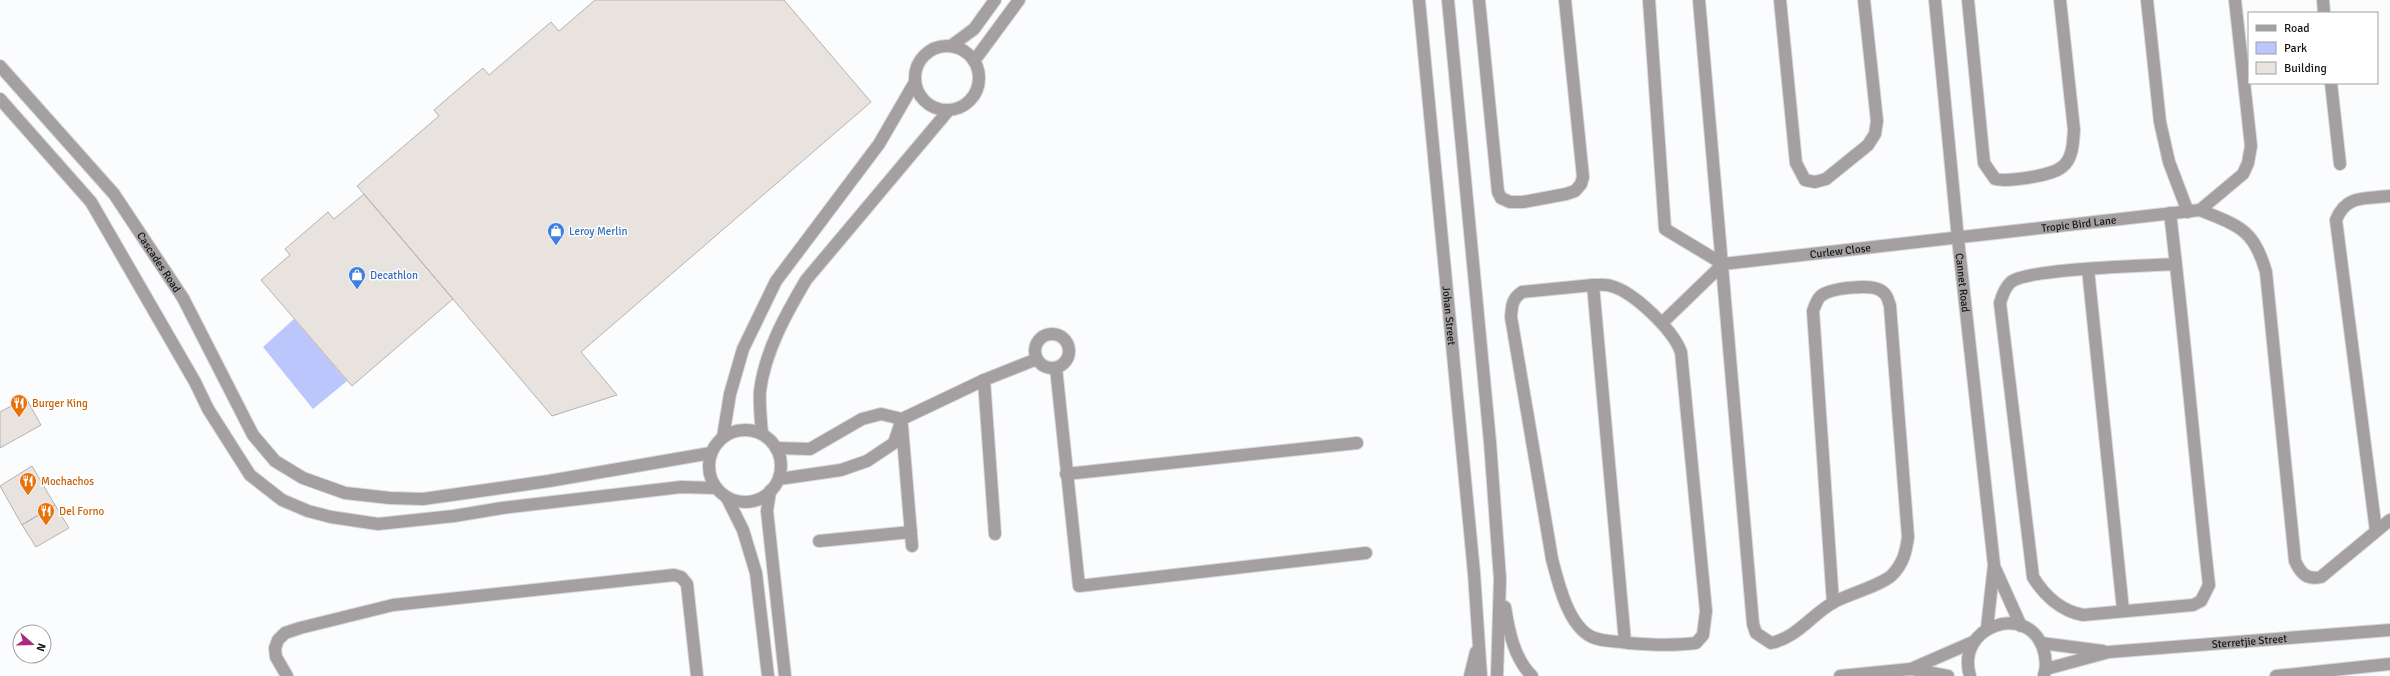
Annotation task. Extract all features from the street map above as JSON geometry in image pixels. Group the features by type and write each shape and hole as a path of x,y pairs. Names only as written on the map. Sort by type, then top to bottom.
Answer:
{"street":[{"path":"768,676 756,573 744,530 727,498 716,488 709,473 711,453 723,437 730,394 743,350 776,281 879,144 915,82 918,63 924,55 932,50 951,46 974,29 995,0"},
{"path":"974,61 1019,0"},
{"name":"Johan Street","path":"1419,0 1479,630 1481,676"},
{"path":"1448,0 1490,434 1500,579 1497,676"},
{"path":"1479,0 1498,192 1501,198 1510,202 1523,202 1575,191 1581,184 1583,177 1565,0"},
{"path":"1649,0 1665,229 1723,264"},
{"path":"1699,0 1753,624 1756,633 1771,643 1782,641 1798,632 1833,603 1891,577 1900,566 1905,554 1908,537 1890,306 1886,294 1868,287 1830,291 1820,296 1813,311 1833,603"},
{"path":"1780,0 1796,163 1805,180 1815,182 1826,179 1868,145 1875,134 1877,121 1864,0"},
{"name":"Cannet Road","path":"1935,0 1958,239 1994,565 1986,628"},
{"path":"1968,0 1984,163 1995,179 2005,181 2053,171 2062,167 2068,158 2073,145 2074,130 2060,0"},
{"path":"2146,0 2160,122 2169,162 2188,212"},
{"path":"2235,0 2251,146 2248,163 2243,174 2200,210 2242,228 2260,253 2264,266 2295,561 2300,572 2307,577 2321,577 2390,520"},
{"path":"2322,0 2324,12"},
{"path":"762,434 760,391 766,359 789,310 806,280 948,111 966,105 977,89 978,70 974,61 968,54 951,46"},
{"name":"Cascades Road","path":"0,66 114,194 184,298 253,435 275,461 309,481 345,493 390,498 423,499 549,482 711,453"},
{"path":"915,82 922,99 929,106 948,111"},
{"path":"2331,84 2340,164"},
{"path":"0,99 91,202 195,382 208,409 250,475 282,500 308,511 378,524 454,516 502,508 681,487 716,488"},
{"path":"2376,531 2336,220 2340,211 2349,201 2390,196"},
{"name":"Tropic Bird Lane","path":"1958,239 2170,212 2200,210"},
{"path":"2170,212 2176,264 2209,586 2201,601 2193,605 2123,610 2083,615 2073,613 2042,592 2033,577 2000,303 2002,294 2011,282 2024,276 2088,269 2176,264"},
{"name":"Curlew Close","path":"1723,264 1958,239"},
{"path":"1662,323 1723,264"},
{"path":"2088,269 2123,610"},
{"path":"1593,285 1625,642"},
{"path":"1593,285 1610,285 1623,290 1671,332 1681,352 1705,623 1703,635 1696,643 1647,645 1592,637 1581,629 1561,594 1552,559 1511,317 1512,304 1515,297 1522,292 1593,285"},
{"path":"1050,334 1060,337 1067,345 1068,356 1061,366 1056,368 1045,367 1037,359 1035,348 1040,339 1050,334"},
{"path":"776,448 810,450 862,419 881,414 902,420 984,380 1037,359"},
{"path":"1056,368 1079,586 1366,553"},
{"path":"984,380 995,534"},
{"path":"779,479 841,470 867,461 894,443 902,420"},
{"path":"902,420 912,546"},
{"path":"723,437 742,430 762,434 776,448 780,458 779,479 770,491 757,500 747,502 727,498"},
{"path":"1066,474 1357,443"},
{"path":"770,491 767,511 785,676"},
{"path":"819,541 911,532"},
{"name":"Cannet Road","path":"1994,565 2021,626"},
{"path":"287,676 276,657 275,648 278,640 285,633 300,628 393,605 674,575 681,577 687,584 697,676"},
{"path":"1500,579 1514,649 1523,667 1532,676"},
{"path":"1970,676 1968,655 1973,642 1986,628 2007,623 2021,626 2032,632 2041,643 2046,655 2045,672"},
{"name":"Johan Street","path":"1470,676 1479,630"},
{"name":"Sterretjie Street","path":"2041,643 2109,652 2390,630"},
{"path":"1911,669 1973,642"},
{"name":"Sterretjie Street","path":"2045,672 2109,652"},
{"path":"2276,676 2310,674 2390,664"},
{"path":"1840,676 1911,669 1948,676"}],"green space":[{"path":"294,319 347,381 313,409 263,347"}],"building":[{"name":"Leroy Merlin","path":"595,0 784,0 871,102 581,352 617,395 552,416 357,186 439,116 434,110 483,68 489,75 551,22 559,31"},
{"name":"Decathlon","path":"364,194 453,299 352,386 261,280 290,255 285,249 328,212 334,219"},
{"name":"Burger King","path":"26,398 41,425 0,448 0,412"},
{"name":"Mochachos","path":"32,466 55,505 22,525 0,486"},
{"name":"Del Forno","path":"55,505 69,528 36,547 22,525"}],"place":[{"name":"Leroy Merlin","path":"556,246"},
{"name":"Decathlon","path":"357,290"},
{"name":"Burger King","path":"19,418"},
{"name":"Mochachos","path":"28,496"},
{"name":"Del Forno","path":"46,526"}]}
